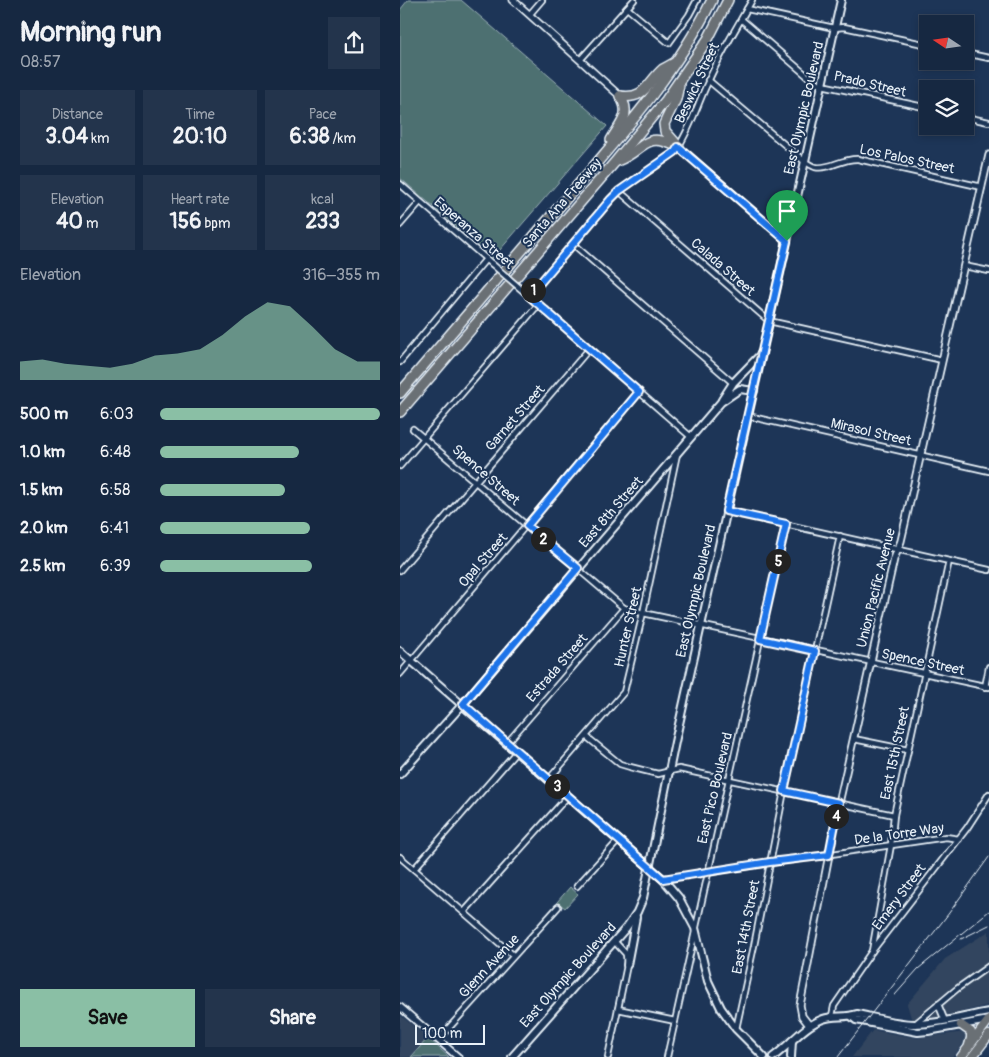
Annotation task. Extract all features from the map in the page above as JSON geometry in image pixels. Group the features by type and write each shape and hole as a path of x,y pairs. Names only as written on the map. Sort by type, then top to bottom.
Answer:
{"highway":[{"name":"Santa Ana Freeway","path":"400,393 636,116 677,62 703,19 712,0"},
{"name":"Santa Ana Freeway","path":"400,412 615,162 680,82 708,39 728,0"},
{"path":"620,96 630,97 637,95 663,70 677,62"},
{"path":"678,147 666,131 664,124 676,98 680,82"},
{"path":"602,157 626,113 626,105 620,96"},
{"path":"615,162 628,157 652,139 664,140 678,147"}],"main road":[{"name":"East Olympic Boulevard","path":"512,1057 632,922 643,898 726,511 841,0"},
{"name":"East 8th Street","path":"400,774 463,704 677,454 721,402 733,383 762,353"},
{"name":"East 8th Street","path":"721,402 740,389 754,391"},
{"path":"400,651 663,879 679,898 695,928 711,990 736,1029 764,1057"},
{"path":"627,965 637,912"},
{"path":"914,1028 989,1012"},
{"path":"773,1057 810,1025 832,1016 851,1016 857,1014 903,1024 928,1032 989,1020"},
{"path":"961,1057 989,1020"},
{"path":"961,1026 971,1032 967,1050"},
{"path":"972,1057 989,1035"},
{"path":"791,1057 792,1041"}],"street":[{"path":"513,0 620,96"},
{"path":"530,14 542,0"},
{"path":"580,60 634,0"},
{"path":"627,8 669,43 697,0"},
{"name":"Beswick Street","path":"529,296 619,191 675,152 685,135 708,80 752,0"},
{"path":"747,9 834,28 844,27 919,43"},
{"name":"Prado Street","path":"742,20 812,80 822,85 919,106"},
{"path":"974,55 989,58"},
{"name":"Los Palos Street","path":"708,80 804,161 815,167 833,165 848,159 858,159 982,187"},
{"path":"974,119 989,122"},
{"path":"678,147 787,241"},
{"name":"Union Pacific Avenue","path":"810,1025 802,1016 800,1005 839,803 982,187 987,176 989,155"},
{"name":"Esperanza Street","path":"400,184 691,437"},
{"name":"Calada Street","path":"619,191 769,321 942,360"},
{"path":"400,225 420,202"},
{"path":"573,244 733,383"},
{"path":"400,362 486,259"},
{"path":"964,266 989,271"},
{"path":"400,466 538,305"},
{"name":"Garnet Street","path":"400,570 589,349"},
{"name":"Opal Street","path":"400,674 639,392"},
{"name":"Mirasol Street","path":"748,416 989,471"},
{"name":"Spence Street","path":"413,429 624,608 987,687"},
{"name":"Hunter Street","path":"549,779 624,692 677,454"},
{"path":"726,511 989,570"},
{"name":"East Pico Boulevard","path":"667,1057 786,524"},
{"name":"East 14th Street","path":"736,1029 742,1008 784,791 840,536"},
{"name":"East 15th Street","path":"872,951 891,845 894,815 949,561"},
{"name":"Estrada Street","path":"507,742 624,608"},
{"path":"987,687 989,667"},
{"path":"586,737 620,764 658,774 678,769 894,815"},
{"path":"854,739 908,750"},
{"path":"414,869 517,751"},
{"name":"Emery Street","path":"832,1016 834,1006 872,951 959,839 989,794"},
{"path":"464,912 568,796"},
{"name":"De la Torre Way","path":"663,879 946,837 959,839"},
{"path":"577,886 619,840"},
{"path":"400,857 513,955"},
{"name":"Glenn Avenue","path":"438,1040 558,907"},
{"path":"608,1057 627,965 626,954 614,942"},
{"path":"914,1028 938,1004 989,966"},
{"path":"938,1004 945,1021"},
{"path":"400,1007 458,1057"},
{"path":"618,1009 675,1021"}],"shaded area":[{"path":"989,931 989,1005 912,1021 907,1004 945,959"},
{"path":"400,1015 428,1038 411,1057 400,1057"},
{"path":"873,1030 917,1038 964,1032 968,1038 953,1057 852,1057"}],"green space":[{"path":"408,0 461,0 607,126 493,258 400,178 400,10"},
{"path":"570,887 578,894 565,908 557,902"},
{"path":"428,1038 449,1057 411,1057"}],"railway":[{"path":"838,1057 949,913 989,857"},
{"path":"895,995 918,969 989,911"},
{"path":"961,939 989,925"}],"route":[{"path":"678,147 787,241 726,511 786,524 760,639 815,651 784,791 839,803 830,852 829,855 770,862 663,879 463,704 578,568 527,526 639,392 529,296 619,191 675,152 678,147"}]}
